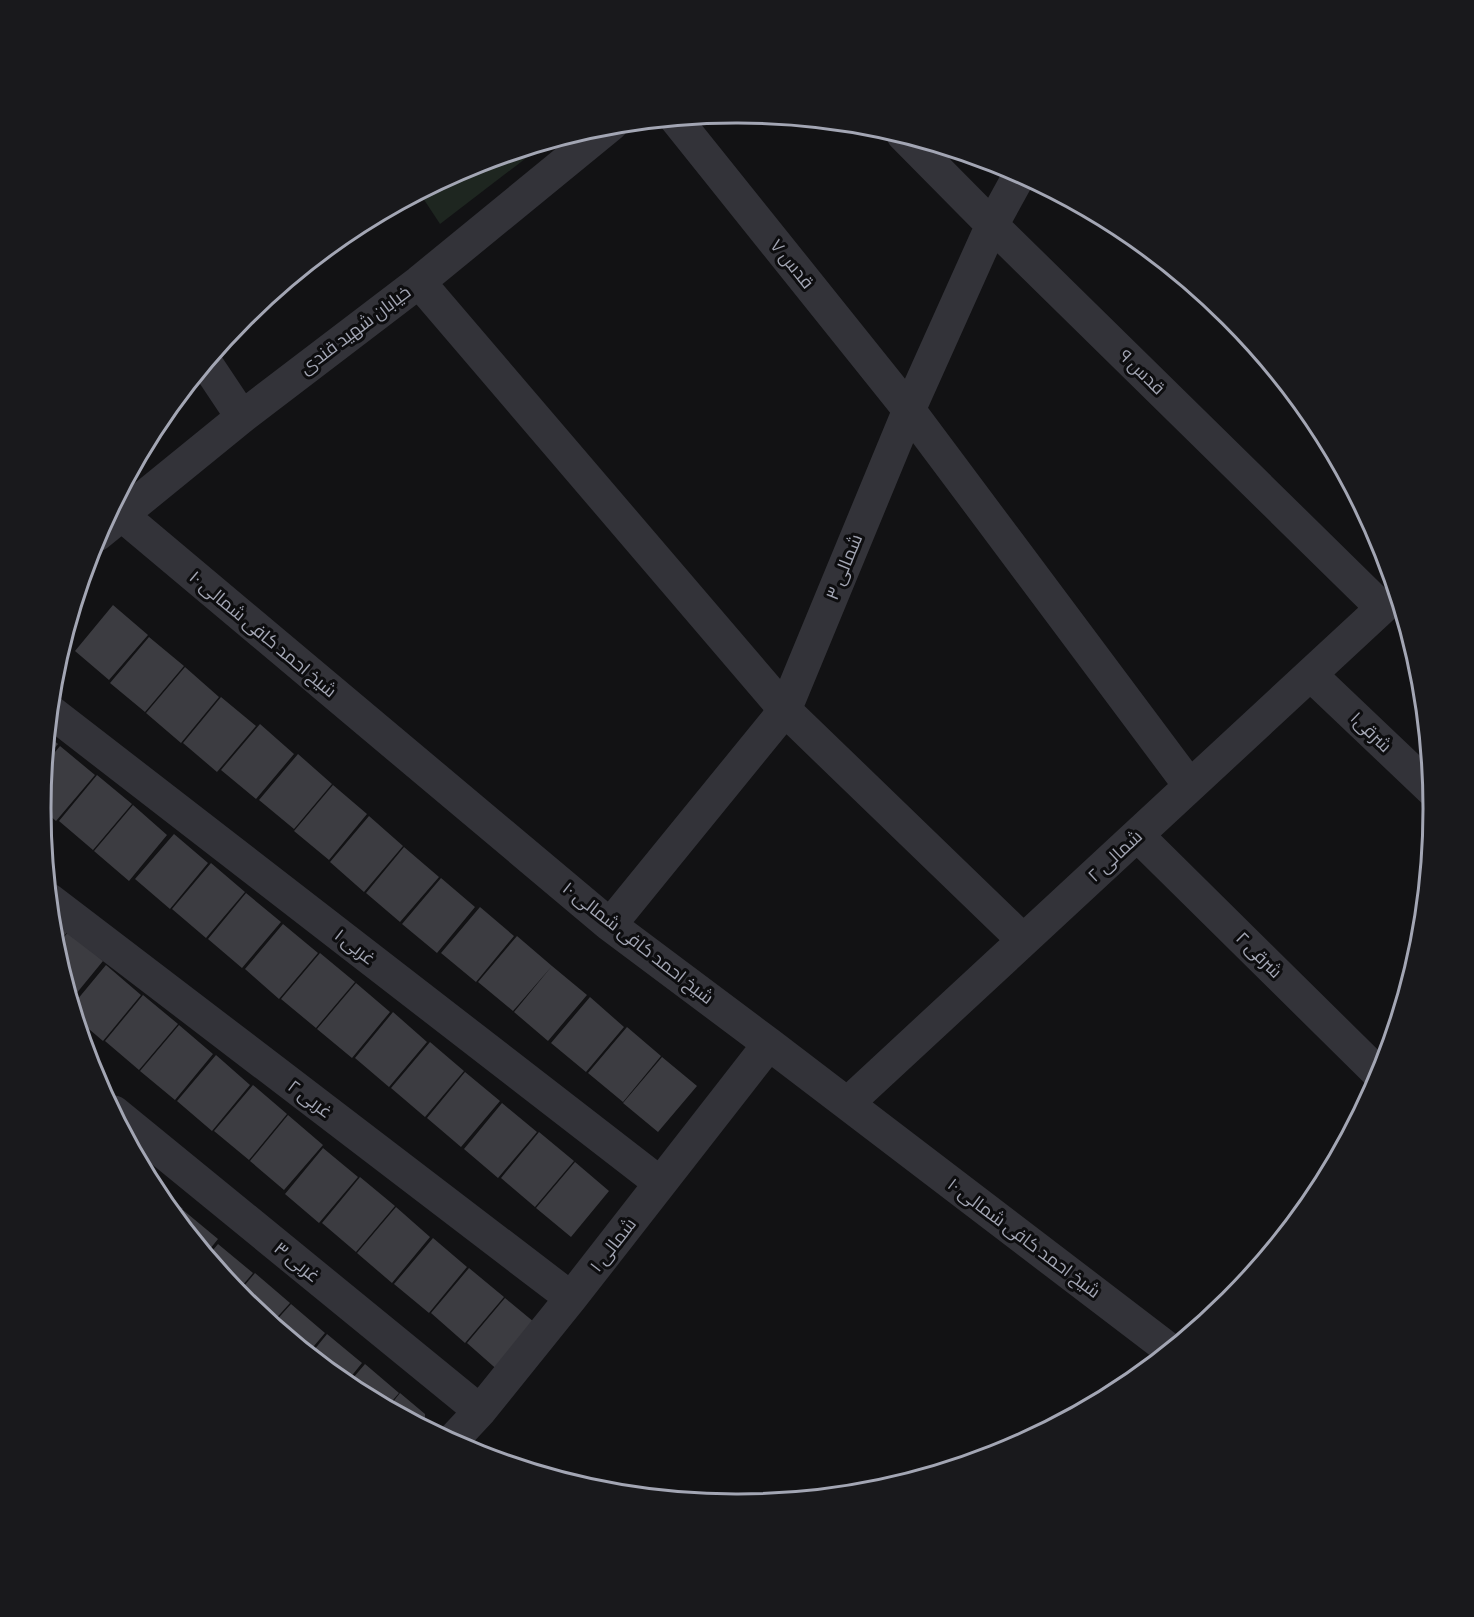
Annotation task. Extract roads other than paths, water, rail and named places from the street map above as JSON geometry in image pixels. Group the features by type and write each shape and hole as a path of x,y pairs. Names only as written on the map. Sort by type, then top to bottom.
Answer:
{"street":[{"name":"قدس ۷","path":"681,125 909,410 1190,786"},
{"name":"خیابان شهید قندی","path":"114,523 242,417 419,282 595,138"},
{"name":"قدس ۹","path":"914,146 1382,608"},
{"name":"شمالی ۳","path":"610,925 785,710 909,410 992,225 1016,182"},
{"path":"419,282 785,710 1023,940"},
{"path":"210,369 242,417"},
{"name":"شیخ احمد کافی شمالی ۱۰","path":"123,516 610,925 848,1103 1164,1345"},
{"name":"شمالی ۲","path":"848,1103 1382,608"},
{"name":"شرقی۱","path":"1311,675 1422,781"},
{"name":"۱ غربی","path":"57,717 660,1183"},
{"name":"شرقی ۲","path":"1137,835 1372,1067"},
{"name":"۲ غربی","path":"58,906 571,1298"},
{"name":"۱ شمالی","path":"458,1435 571,1298 769,1044"},
{"name":"غربی ۳","path":"128,1124 480,1411"}]}
